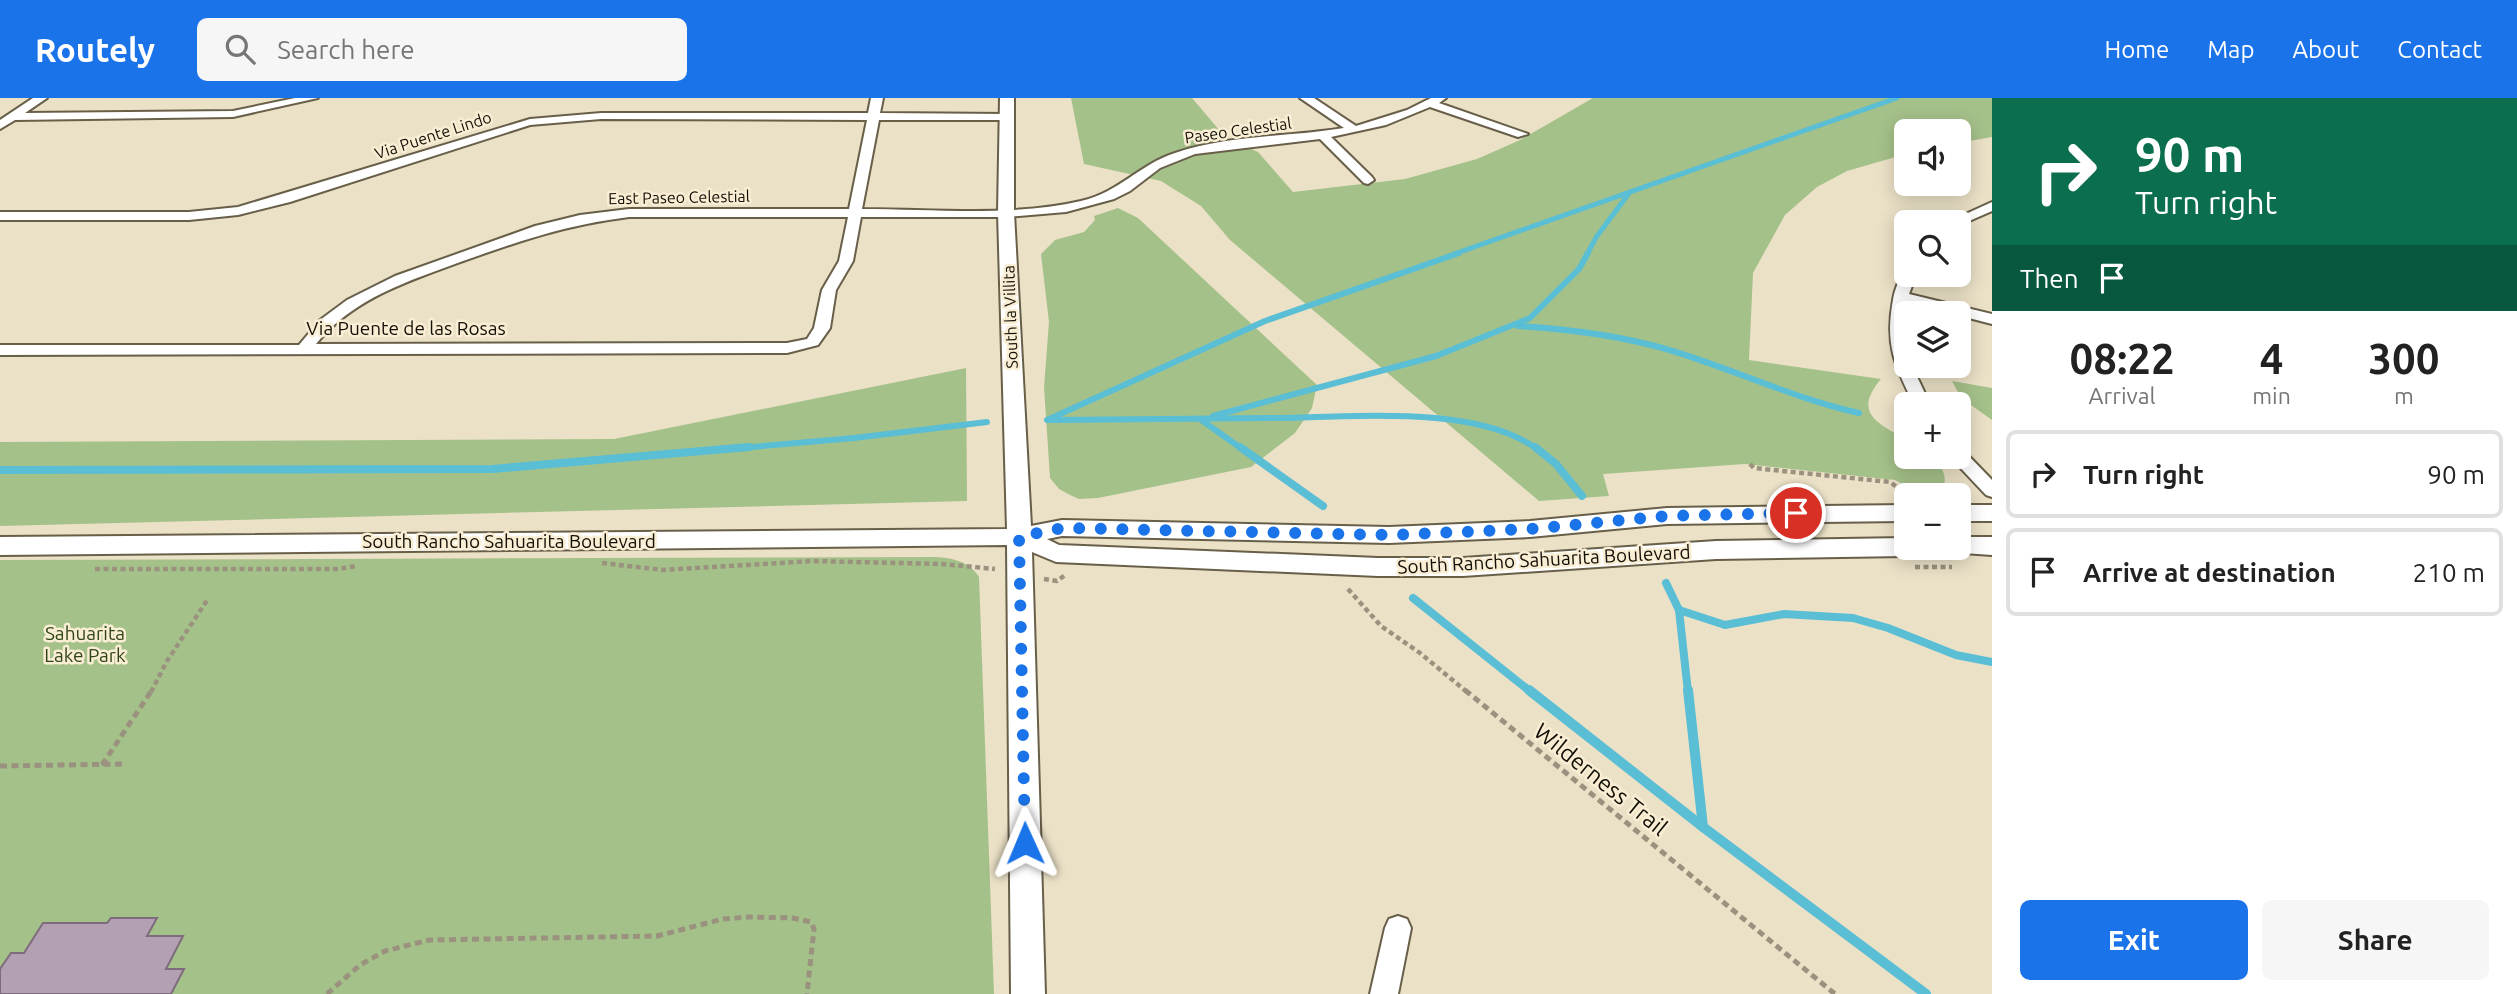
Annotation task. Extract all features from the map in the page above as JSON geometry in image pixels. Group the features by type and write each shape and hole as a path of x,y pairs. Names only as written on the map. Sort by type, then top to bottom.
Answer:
{"street":[{"path":"0,125 41,98"},
{"path":"12,117 233,114 312,98"},
{"path":"812,342 822,328 830,290 846,261 877,98"},
{"path":"1306,98 1355,130"},
{"path":"1436,101 1522,134"},
{"name":"Paseo Celestial","path":"1006,213 1059,210 1095,202 1125,189 1145,172 1170,158 1194,150 1355,130 1381,123 1436,101"},
{"name":"Via Puente Lindo","path":"0,216 189,216 238,211 285,199 491,132 530,122 561,118 874,117 1007,108"},
{"name":"South la Villita","path":"1007,108 1006,213 1019,537 1028,994"},
{"path":"1321,135 1368,180"},
{"path":"1971,215 1992,206"},
{"name":"East Paseo Celestial","path":"304,349 325,323 352,303 388,285 540,229 580,219 629,213 1006,213"},
{"path":"1904,287 1894,336 1900,361 1916,392"},
{"path":"1900,296 1992,319"},
{"name":"Via Puente de las Rosas","path":"0,350 787,348 812,342"},
{"path":"1971,469 1992,491"},
{"name":"South Rancho Sahuarita Boulevard","path":"0,546 1019,537 1062,528 1389,535 1530,529 1667,516 1894,513"},
{"path":"1971,513 1992,513"},
{"name":"South Rancho Sahuarita Boulevard","path":"1019,537 1056,553 1378,567 1463,567 1716,550 1894,547"},
{"path":"1971,546 1992,546"},
{"path":"1384,994 1398,928"}],"path":[{"path":"1750,464 1754,468 1890,482 1894,485"},
{"name":"Wilderness Trail","path":"1348,589 1381,626 1420,653 1835,994"},
{"path":"102,765 208,600"},
{"path":"0,766 124,764"},
{"path":"327,994 360,965 385,951 418,942 657,936 692,930 724,919 797,918 811,922 814,929 807,994"}],"green space":[{"path":"1071,98 1192,98 1226,138 1258,152 1293,192 1405,179 1477,159 1520,140 1593,98 1992,98 1992,137 1971,141 1971,119 1894,119 1894,157 1847,171 1817,187 1785,215 1753,273 1749,360 1881,379 1873,390 1869,408 1878,422 1894,433 1894,469 1941,469 1944,483 1901,483 1895,480 1745,464 1603,474 1609,496 1539,501 1230,240 1201,206 1161,181 1084,164"},
{"path":"1118,208 1138,218 1317,385 1312,408 1295,433 1251,467 1098,498 1079,499 1059,489 1050,478 1044,387 1049,322 1041,254 1055,240 1084,232 1095,220 1094,216"},
{"path":"966,368 967,501 0,526 0,442 614,439"},
{"path":"1952,381 1992,388 1992,420 1971,405 1971,392 1958,392"},
{"name":"Sahuarita Lake Park","path":"935,557 960,561 979,577 994,994 0,994 0,560"}],"building":[{"path":"111,918 157,918 147,936 183,936 166,969 184,969 171,994 0,994 0,969 11,953 24,953 43,923 107,923"}],"waterway":[{"path":"1630,192 1897,98"},
{"path":"1454,254 1630,192"},
{"path":"1587,254 1630,192"},
{"path":"1047,420 1265,321 1459,253"},
{"path":"1213,416 1436,356 1530,318 1579,269 1588,253"},
{"path":"1518,326 1592,333 1648,344 1859,413"},
{"path":"1050,420 1408,416 1479,425 1511,434 1537,449"},
{"path":"1200,419 1242,449"},
{"path":"729,449 987,422"},
{"path":"0,470 492,469 749,447"},
{"path":"1240,447 1323,506"},
{"path":"1535,447 1556,464 1582,496"},
{"path":"1666,583 1679,610"},
{"path":"1413,598 1531,692"},
{"path":"1679,610 1725,625 1784,614 1853,618 1888,628 1956,655 1992,662"},
{"path":"1679,610 1688,692"},
{"path":"1529,690 1703,827"},
{"path":"1688,690 1703,827"},
{"path":"1703,827 1926,994"}],"route":[{"path":"1025,843 1019,537 1062,528 1389,535 1478,533 1667,516 1796,513"}]}
